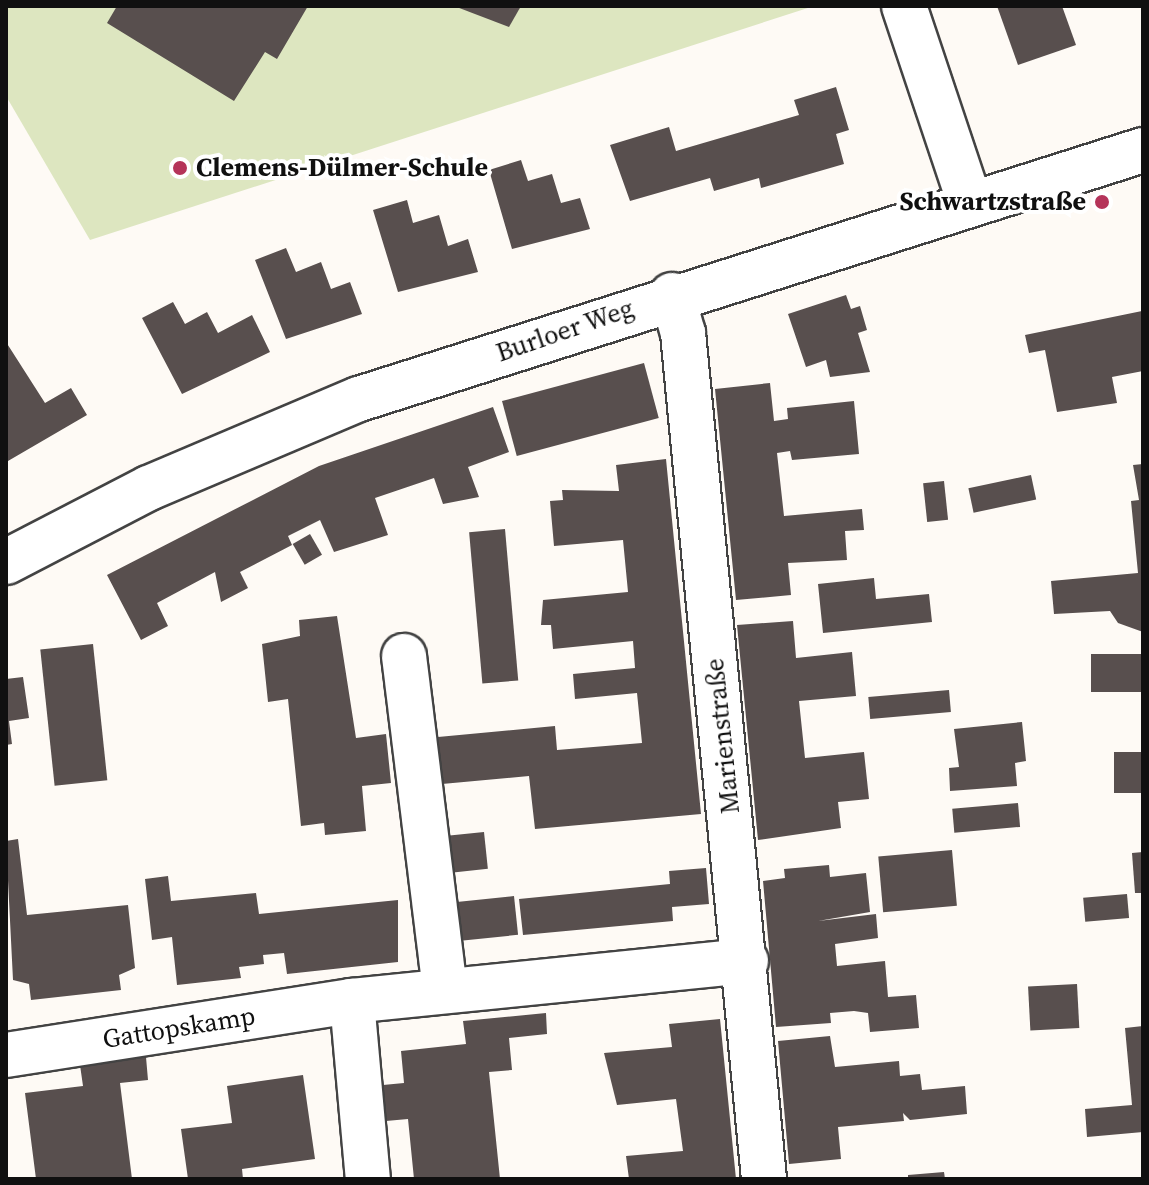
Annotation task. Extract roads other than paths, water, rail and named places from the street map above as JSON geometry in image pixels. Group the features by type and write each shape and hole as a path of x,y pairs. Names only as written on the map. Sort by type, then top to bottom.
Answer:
{"street":[{"path":"904,6 970,203"},
{"name":"Burloer Weg","path":"6,562 149,488 359,399 672,295 1143,150"},
{"name":"Marienstraße","path":"672,295 683,333 746,961 764,1179"},
{"path":"404,656 445,990"},
{"name":"Gattopskamp","path":"6,1055 352,1001 746,961"},
{"path":"352,1001 368,1179"}],"place":[{"name":"Clemens-Dülmer-Schule","path":"180,168"},
{"name":"Schwartzstraße","path":"1102,202"}]}
